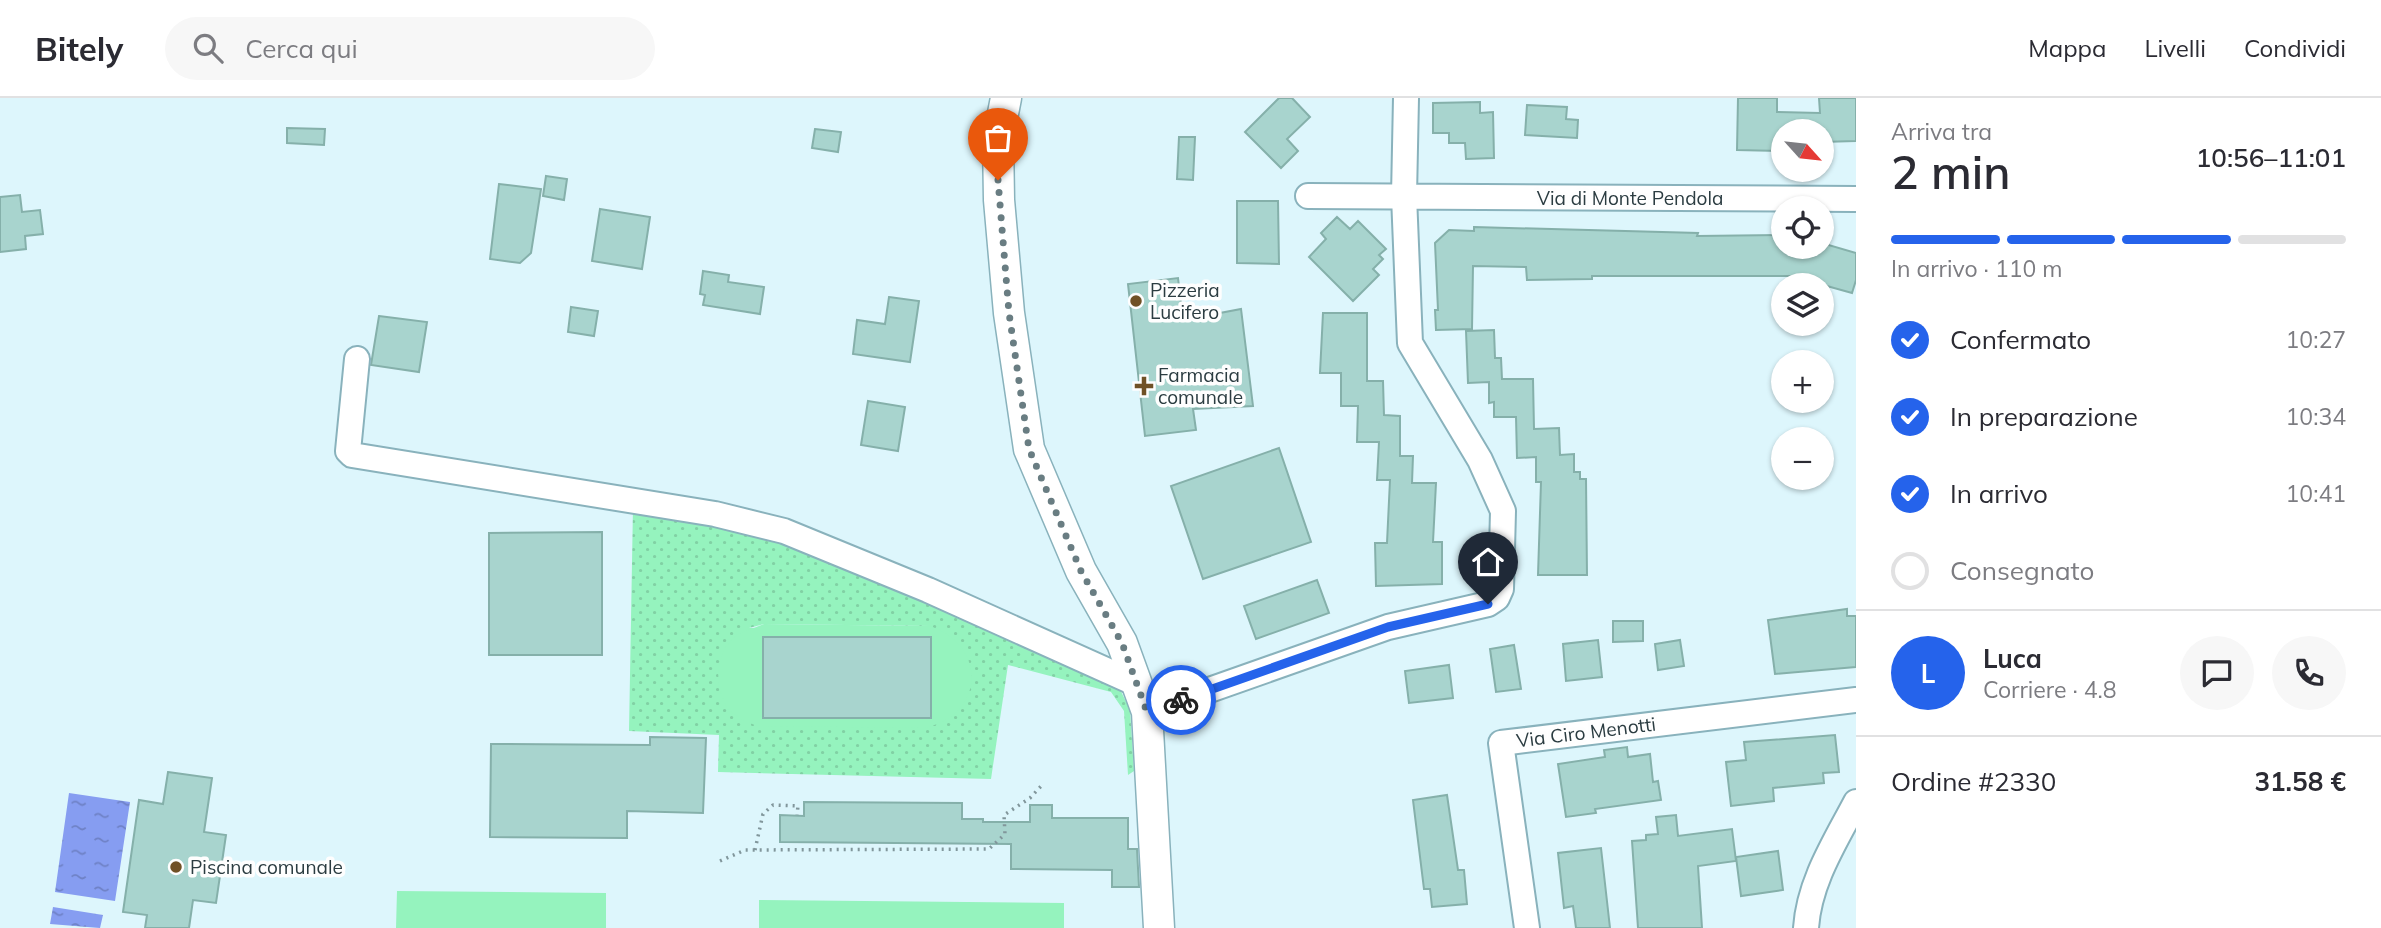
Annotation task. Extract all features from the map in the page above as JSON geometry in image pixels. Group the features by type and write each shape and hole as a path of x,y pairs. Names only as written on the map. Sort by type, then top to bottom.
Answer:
{"street":[{"path":"1006,98 998,139 999,200 1009,313 1029,449 1081,571 1122,643 1147,712 1159,928"},
{"path":"1147,712 1388,627 1488,604 1501,589 1503,511 1480,460 1410,343 1404,196 1406,98"},
{"name":"Via di Monte Pendola","path":"1308,196 1856,199"},
{"path":"357,359 348,451 352,455 702,512 784,531 928,590 1137,684"},
{"name":"Via Ciro Menotti","path":"1527,928 1501,743 1856,700"},
{"path":"1806,928 1811,893 1856,802"}],"path":[{"path":"720,861 746,850 989,849 1005,834 1004,815 1030,798 1044,783"},
{"path":"755,850 763,814 773,805 798,806 797,816"}],"green space":[{"path":"633,507 793,542 1115,679 1130,710 1134,771 1128,775 1124,711 1111,692 1008,665 991,779 718,772 719,735 629,731","holes":["764,624 930,626 749,628"]},
{"path":"764,624 930,626 949,636 962,649 970,664 972,680 968,695 959,709 944,721 924,728 757,726 727,709 719,688 718,670 724,649 736,635"},
{"path":"397,891 606,893 606,928 396,928"},
{"path":"759,900 1064,903 1064,928 759,928"}],"water":[{"path":"69,793 130,802 115,901 55,892"},
{"path":"53,907 103,915 100,928 50,924"}],"building":[{"path":"1279,98 1292,98 1310,117 1287,139 1298,151 1281,168 1245,132"},
{"path":"1738,98 1777,98 1777,112 1820,113 1819,98 1856,98 1856,141 1834,142 1834,119 1771,119 1771,151 1737,150"},
{"path":"1480,102 1480,113 1493,112 1494,158 1466,159 1465,143 1449,143 1449,133 1433,133 1433,103"},
{"path":"1527,105 1567,107 1566,119 1578,120 1577,138 1525,135"},
{"path":"287,128 325,129 324,145 287,143"},
{"path":"815,129 841,132 838,152 812,148"},
{"path":"1179,137 1195,137 1193,180 1177,179"},
{"path":"546,176 567,179 564,200 543,196"},
{"path":"499,184 541,189 531,253 520,263 490,259"},
{"path":"20,195 22,212 40,210 43,234 25,236 26,249 0,252 0,197"},
{"path":"1237,201 1278,201 1279,264 1237,263"},
{"path":"600,209 650,217 642,269 592,261"},
{"path":"1337,217 1350,229 1358,221 1386,249 1379,255 1383,259 1373,269 1379,275 1353,301 1309,257 1326,239 1321,233"},
{"path":"1474,227 1698,233 1697,236 1771,235 1771,259 1834,259 1834,247 1856,253 1856,280 1852,293 1834,288 1834,273 1771,273 1771,276 1592,276 1592,279 1527,280 1526,267 1473,266 1472,329 1436,330 1435,310 1438,310 1435,243 1449,230 1474,231"},
{"path":"703,271 729,275 728,282 764,287 760,314 703,305 705,295 700,294"},
{"path":"1178,278 1183,320 1241,309 1253,406 1193,409 1196,430 1145,436 1128,284"},
{"path":"889,297 919,301 910,362 853,354 857,320 885,324"},
{"path":"571,307 598,311 594,336 568,332"},
{"path":"1323,313 1367,313 1367,381 1383,381 1384,415 1400,416 1400,456 1413,456 1412,483 1436,483 1433,542 1442,542 1442,584 1376,586 1375,543 1387,543 1390,480 1377,480 1379,442 1357,442 1358,406 1341,406 1341,373 1320,373"},
{"path":"379,316 427,322 419,372 371,365"},
{"path":"1494,330 1495,358 1501,358 1502,379 1533,379 1534,429 1559,428 1560,455 1574,454 1574,472 1580,472 1580,479 1586,479 1587,575 1538,575 1541,482 1536,482 1536,457 1517,458 1516,417 1494,417 1494,402 1489,403 1489,382 1468,383 1466,331"},
{"path":"868,401 905,407 898,451 861,445"},
{"path":"1279,448 1311,542 1203,579 1171,486"},
{"path":"602,532 602,655 489,655 489,533"},
{"path":"1317,580 1329,613 1256,639 1244,606"},
{"path":"1847,609 1847,616 1856,616 1856,667 1775,674 1768,620"},
{"path":"1613,621 1643,621 1643,641 1613,642"},
{"path":"763,637 931,637 931,718 763,718"},
{"path":"1598,640 1602,677 1566,681 1563,644"},
{"path":"1680,640 1684,666 1658,670 1655,644"},
{"path":"1514,645 1521,689 1496,692 1490,649"},
{"path":"1449,665 1453,698 1409,703 1405,671"},
{"path":"1835,735 1839,772 1823,773 1824,783 1773,788 1774,801 1731,806 1726,762 1746,760 1744,742"},
{"path":"650,737 706,738 703,813 627,811 627,838 490,837 491,744 650,745"},
{"path":"1627,747 1628,757 1650,754 1653,782 1658,781 1661,800 1595,809 1596,813 1566,817 1558,764 1605,757 1604,750"},
{"name":"Piscina comunale","path":"168,772 212,778 204,832 226,835 216,903 193,900 189,928 145,928 147,915 123,912 139,800 163,804"},
{"path":"1447,795 1458,870 1464,870 1467,904 1432,907 1430,889 1424,889 1413,800"},
{"path":"804,802 962,803 962,819 983,819 983,822 1030,822 1030,805 1052,805 1052,818 1128,818 1128,849 1137,849 1139,887 1112,887 1112,870 1011,869 1011,844 780,842 780,815 804,816"},
{"path":"1676,815 1678,836 1732,829 1736,861 1698,866 1702,928 1638,928 1632,841 1646,840 1646,835 1658,834 1656,817"},
{"path":"1601,848 1610,928 1576,928 1573,906 1564,908 1558,853"},
{"path":"1778,851 1783,890 1741,896 1736,857"}],"way so far":[{"path":"998,180 1009,313 1029,449 1081,571 1122,643 1147,712 1181,700"}],"place":[{"name":"Pizzeria Lucifero","path":"1136,301"},
{"name":"Farmacia comunale","path":"1144,386"},
{"name":"Piscina comunale","path":"176,867"}],"route":[{"path":"1181,700 1388,627 1488,604"}]}
